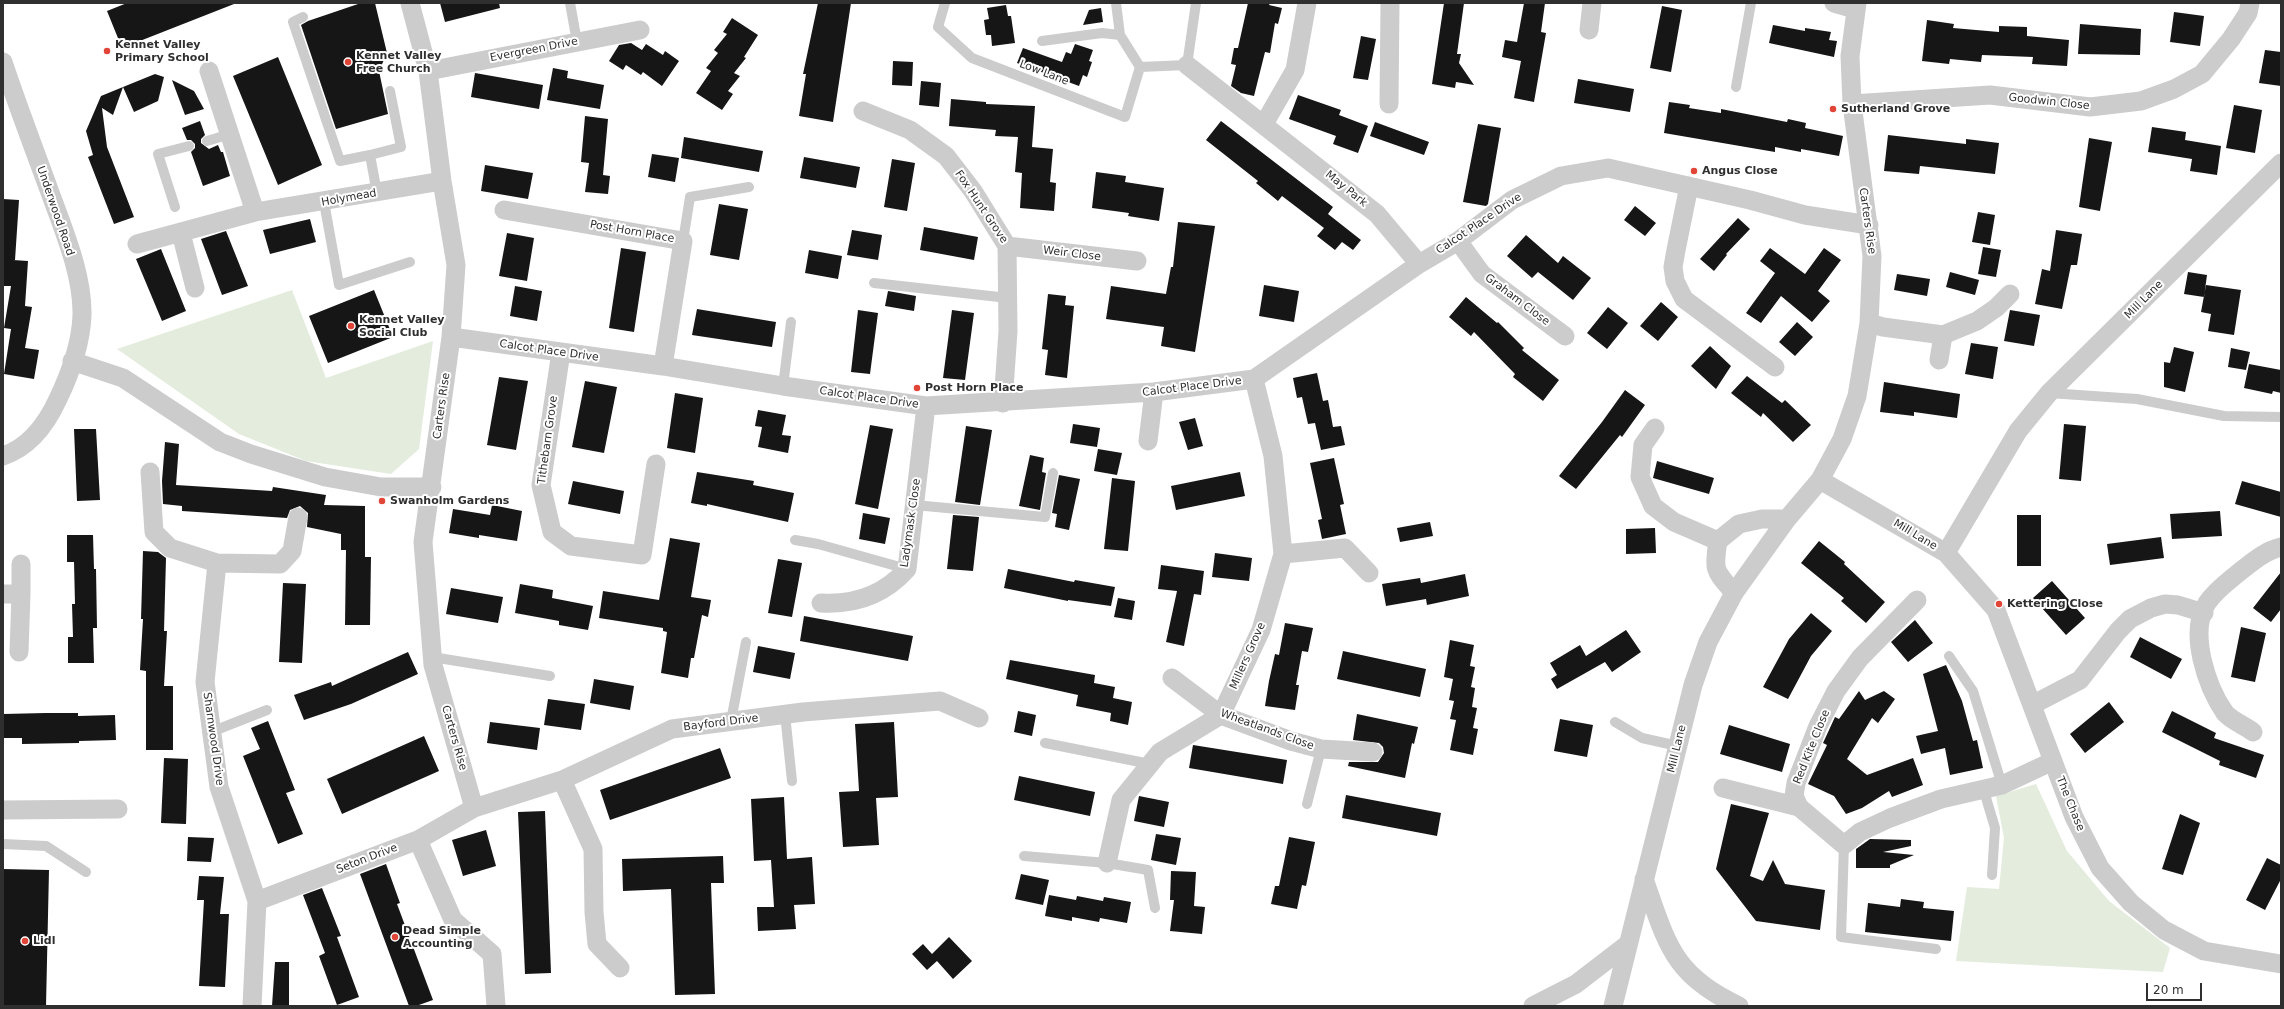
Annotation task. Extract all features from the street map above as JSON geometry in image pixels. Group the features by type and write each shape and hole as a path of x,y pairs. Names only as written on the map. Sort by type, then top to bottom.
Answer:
{"street":[{"name":"Carters Rise","path":"410,3 428,71 442,181 456,265 452,337 432,487 423,542 432,657 474,808"},
{"path":"1264,124 1295,70 1307,3"},
{"path":"1389,104 1390,3"},
{"path":"1589,30 1592,3"},
{"path":"1834,3 1856,6"},
{"name":"Goodwin Close","path":"1852,104 1990,95 2090,107 2141,101 2174,89 2202,74 2231,39 2248,13 2250,3"},
{"name":"Carters Rise","path":"1820,480 1842,439 1857,396 1868,323 1872,256 1869,225 1861,185 1852,104 1850,56 1856,6"},
{"name":"Evergreen Drive","path":"428,71 640,30"},
{"name":"Underwood Road","path":"3,62 67,239 77,280 82,314 80,335 72,361 63,388 49,418 28,442 3,456"},
{"name":"May Park","path":"1187,65 1378,214 1419,264"},
{"path":"209,71 255,212"},
{"name":"Fox Hunt Grove","path":"863,111 910,130 946,156 973,191 1007,246 1008,330 1003,403"},
{"name":"Mill Lane","path":"1613,1006 1693,685 1708,642 1734,593 1787,519 1820,480 1946,553 2018,431 2049,393 2281,163"},
{"name":"Calcot Place Drive","path":"452,337 662,366 783,386 926,406 1003,403 1154,392 1254,379 1419,264 1458,241 1512,200 1561,176 1608,168 1689,186 1805,215 1869,225"},
{"name":"Holymead","path":"137,244 255,212 324,202 442,181"},
{"path":"1689,186 1673,268 1675,282 1684,299 1775,367"},
{"name":"Post Horn Place","path":"504,210 683,241 662,366"},
{"path":"181,233 195,288"},
{"name":"Graham Close","path":"1458,241 1482,274 1565,336"},
{"name":"Weir Close","path":"1007,246 1136,261"},
{"path":"1868,323 1883,327 1943,335 1977,321 1996,308 2010,294"},
{"path":"1939,360 1943,335"},
{"name":"Tithebarn Grove","path":"561,352 540,485 552,532 571,546 642,555 656,464"},
{"path":"72,361 123,378 220,442 251,454 325,477 381,487 432,487"},
{"name":"Millers Grove","path":"1221,715 1261,630 1283,554 1274,456 1254,379"},
{"path":"1148,441 1154,392"},
{"name":"Ladymask Close","path":"821,603 839,604 882,591 907,569 926,406"},
{"path":"1655,428 1642,445 1640,477 1653,506 1674,522 1718,541"},
{"path":"150,472 154,532 170,548 218,564 280,564 292,551 298,517"},
{"path":"1734,593 1719,575 1714,564 1718,541 1739,524 1762,519 1787,519"},
{"path":"2253,732 2226,714 2203,669 2200,641 2204,613 2206,605 2217,590 2255,559 2270,550 2281,547"},
{"path":"1283,554 1345,548 1369,573"},
{"name":"The Chase","path":"1946,553 1996,610 2074,818 2100,868 2131,903 2164,930 2204,951 2281,964"},
{"path":"20,652 12,594 21,564"},
{"name":"Sharnwood Drive","path":"218,564 205,682 218,787 257,901 252,1006"},
{"name":"Red Kite Close","path":"1799,807 1794,796 1796,783 1818,726 1836,691 1860,658 1917,600"},
{"path":"2032,705 2080,680 2118,631 2130,619 2152,608 2166,604 2178,605 2204,613"},
{"name":"Wheatlands Close","path":"1172,678 1221,715 1291,741 1321,749 1373,752"},
{"name":"Bayford Drive","path":"474,808 562,780 672,729 785,714 940,701 979,718"},
{"path":"1107,863 1121,800 1160,752 1221,715"},
{"path":"1723,788 1799,807 1844,846 1860,832 1890,818 1941,799 1984,791 2002,785 2053,761"},
{"path":"562,780 593,849 594,912 598,944 620,968"},
{"name":"Seton Drive","path":"257,901 418,840 474,808"},
{"path":"3,810 118,809"},
{"path":"418,840 453,920 492,954 496,1006"},
{"path":"1644,879 1660,923 1679,963 1705,988 1739,1006"},
{"path":"1533,1006 1576,984 1628,944"}],"lane":[{"path":"570,3 577,42"},
{"name":"Low Lane","path":"945,3 938,27 972,58 1125,117 1140,67"},
{"path":"1116,3 1120,35 1140,67 1187,65 1196,3"},
{"path":"1736,87 1751,3"},
{"path":"303,17 293,22 340,161 401,147 390,91"},
{"path":"1042,41 1102,33 1120,35"},
{"path":"207,141 230,134"},
{"path":"175,207 158,154 189,146"},
{"path":"370,155 377,193"},
{"path":"683,241 690,197 749,187"},
{"path":"324,202 340,285 410,262"},
{"path":"874,283 1008,298"},
{"path":"783,386 791,322"},
{"path":"2049,393 2137,399 2224,416 2281,417"},
{"path":"914,505 1045,517 1053,473"},
{"path":"795,540 818,544 907,569"},
{"path":"731,721 746,642"},
{"path":"1949,656 1973,691 2002,785"},
{"path":"432,657 550,676"},
{"path":"211,732 267,710"},
{"path":"785,714 792,781"},
{"path":"1615,722 1642,738 1678,746"},
{"path":"1045,744 1150,764"},
{"path":"1307,804 1321,749"},
{"path":"1984,791 1995,828 1992,875"},
{"path":"3,844 46,846 86,872"},
{"path":"1844,846 1841,937 1936,949"},
{"path":"1024,856 1107,863 1148,870 1155,908"}],"green space":[{"path":"292,290 326,378 433,341 419,449 391,474 306,461 239,434 117,349"},
{"path":"2036,784 2067,851 2109,901 2170,948 2163,972 1956,961 1967,887 1999,889 2004,838 1996,796"}],"building":[{"name":"Kennet Valley Primary School","path":"127,3 234,4 122,48 107,11"},
{"name":"Kennet Valley Free Church","path":"361,3 375,3 387,53 379,71 388,114 336,129 301,25 308,21"},
{"path":"440,3 499,3 500,8 445,22"},
{"path":"818,3 851,3 833,122 799,116 806,74 803,74"},
{"path":"1248,3 1270,3 1269,5 1282,8 1278,24 1275,23 1270,53 1265,52 1254,96 1241,93 1231,86 1236,65 1231,64 1234,48 1238,48"},
{"path":"1444,3 1464,3 1457,54 1461,54 1459,63 1474,85 1456,82 1455,88 1432,84"},
{"path":"1524,3 1545,3 1541,32 1546,33 1534,102 1514,98 1521,61 1502,57 1505,40 1517,42"},
{"path":"1006,5 1008,16 1011,16 1015,43 992,46 991,35 986,35 984,20 989,19 987,8"},
{"path":"1662,6 1682,10 1671,72 1650,68"},
{"path":"1101,8 1103,22 1083,25 1089,10"},
{"path":"2174,12 2204,16 2200,46 2170,42"},
{"path":"732,18 758,35 744,57 746,58 734,73 740,76 728,91 733,94 722,110 696,93 711,71 706,68 718,53 714,50 727,34 723,32"},
{"path":"1927,20 1954,24 1953,28 1999,32 1999,26 2027,27 2027,36 2069,40 2067,66 2032,64 2033,57 1982,55 1981,62 1950,59 1949,64 1922,61"},
{"path":"2080,24 2141,29 2140,55 2078,54"},
{"path":"1773,25 1805,31 1805,28 1831,32 1829,40 1837,41 1834,57 1769,43"},
{"path":"1361,36 1376,39 1368,80 1353,78"},
{"path":"631,43 642,50 646,44 663,55 665,51 679,61 662,86 643,72 641,75 626,65 623,70 609,61 619,45"},
{"path":"1075,44 1093,50 1089,61 1092,62 1087,77 1083,75 1079,86 1017,63 1023,48 1062,62 1066,52 1071,54"},
{"path":"2265,50 2281,52 2281,86 2259,83"},
{"path":"278,57 322,165 278,185 233,76"},
{"path":"893,61 913,62 912,86 892,85"},
{"path":"553,68 568,71 567,78 604,85 600,109 547,100"},
{"path":"475,73 543,85 539,109 471,97"},
{"path":"155,74 164,77 158,101 134,112 123,87"},
{"path":"1578,79 1634,89 1630,112 1574,103"},
{"path":"172,80 194,91 204,109 185,115"},
{"path":"921,81 941,83 939,107 919,105"},
{"path":"123,87 113,115 102,108 107,147 134,217 114,224 88,157 93,155 86,131 101,96"},
{"path":"1298,95 1341,110 1339,115 1368,126 1358,153 1333,144 1336,136 1289,119"},
{"path":"951,99 986,102 986,104 1035,106 1032,147 1053,149 1050,182 1056,183 1054,211 1020,208 1022,173 1015,172 1018,137 995,136 996,130 949,126"},
{"path":"1669,102 1690,105 1689,108 1721,113 1721,109 1787,122 1788,119 1806,123 1805,128 1843,136 1839,156 1801,149 1801,152 1775,147 1775,152 1664,133"},
{"path":"2234,105 2262,110 2255,153 2226,148"},
{"path":"585,116 608,119 603,175 610,176 608,194 585,192 589,163 581,162"},
{"path":"200,121 205,135 201,139 201,143 209,149 218,145 221,152 223,152 230,176 203,186 191,152 195,148 195,144 191,140 187,140 182,128"},
{"path":"1221,121 1333,207 1328,214 1361,240 1353,250 1342,242 1335,250 1317,236 1324,228 1282,196 1278,201 1256,183 1258,181 1206,140"},
{"path":"1375,122 1429,142 1424,155 1370,136"},
{"path":"1478,124 1501,128 1488,204 1486,206 1463,202"},
{"path":"2152,127 2186,132 2185,140 2221,146 2217,175 2190,171 2192,159 2148,152"},
{"path":"1888,135 1966,144 1966,139 1999,143 1995,174 1920,166 1919,174 1884,171"},
{"path":"684,137 763,151 759,172 681,158"},
{"path":"2089,138 2112,142 2100,211 2079,207"},
{"path":"652,154 679,158 675,182 648,177"},
{"path":"804,157 860,167 856,188 800,178"},
{"path":"892,159 915,163 907,211 884,207"},
{"path":"485,165 533,173 528,199 481,191"},
{"path":"1096,172 1126,176 1125,182 1164,188 1159,221 1128,216 1129,213 1092,208"},
{"path":"3,199 19,200 15,260 13,260 28,261 25,306 32,307 25,348 39,350 34,379 4,374 11,329 4,328 11,286 3,286"},
{"path":"719,204 748,209 739,260 710,255"},
{"path":"1635,206 1656,223 1645,236 1624,220"},
{"path":"1978,212 1995,215 1990,245 1972,242"},
{"path":"1738,218 1750,229 1726,254 1727,255 1714,271 1700,259"},
{"path":"310,219 316,242 270,254 263,230"},
{"path":"1178,222 1215,226 1195,352 1161,346 1164,327 1106,319 1111,286 1166,294 1171,267 1173,267"},
{"path":"924,227 978,237 974,260 920,250"},
{"path":"852,230 882,235 878,260 847,255"},
{"path":"2056,230 2082,234 2077,265 2071,265 2062,309 2035,304 2042,269 2050,271"},
{"path":"226,231 248,286 222,295 201,239"},
{"path":"507,233 534,238 527,281 499,276"},
{"path":"1526,235 1558,263 1563,256 1591,278 1573,300 1538,272 1532,278 1507,256"},
{"path":"1983,247 2001,250 1996,277 1978,274"},
{"path":"621,248 646,252 634,332 609,328"},
{"path":"1770,248 1805,274 1824,248 1841,260 1818,291 1830,301 1812,322 1781,296 1761,323 1746,313 1775,273 1760,261"},
{"path":"161,249 186,311 162,321 136,259"},
{"path":"809,250 842,256 838,279 805,273"},
{"path":"1950,272 1979,280 1975,295 1946,287"},
{"path":"2188,272 2207,275 2204,297 2184,294"},
{"path":"1897,274 1930,279 1927,296 1894,290"},
{"path":"1264,285 1299,291 1294,322 1259,316"},
{"path":"2206,285 2241,290 2234,335 2208,331 2211,314 2201,312"},
{"path":"515,286 542,291 537,321 510,316"},
{"name":"Kennet Valley Social Club","path":"374,290 393,337 328,363 309,316"},
{"path":"888,291 916,296 914,311 885,306"},
{"path":"1048,294 1066,296 1065,305 1074,306 1067,378 1045,375 1048,350 1042,349"},
{"path":"1466,297 1497,323 1498,322 1524,348 1522,350 1559,380 1543,401 1513,377 1515,374 1474,332 1471,336 1449,317"},
{"path":"1661,302 1678,317 1658,341 1640,326"},
{"path":"1608,307 1628,323 1607,349 1587,333"},
{"path":"697,309 776,322 772,347 692,335"},
{"path":"858,310 878,313 870,374 851,372"},
{"path":"952,310 974,313 965,380 943,378"},
{"path":"2010,310 2040,315 2034,346 2004,341"},
{"path":"1797,322 1813,337 1795,356 1779,342"},
{"path":"1971,343 1998,347 1993,379 1965,374"},
{"path":"1710,346 1731,366 1716,389 1691,366"},
{"path":"2174,347 2194,352 2185,392 2164,387 2164,362 2170,363"},
{"path":"2231,348 2250,352 2246,370 2228,367"},
{"path":"2249,364 2281,370 2281,393 2273,391 2272,394 2244,388"},
{"path":"1317,373 1323,401 1328,400 1333,427 1341,426 1345,445 1321,450 1315,423 1308,424 1302,397 1297,398 1293,378"},
{"path":"1747,376 1782,403 1785,400 1811,425 1793,442 1763,413 1761,417 1731,393"},
{"path":"499,377 528,381 516,450 487,445"},
{"path":"585,381 617,387 604,453 572,447"},
{"path":"1884,382 1960,394 1957,418 1914,412 1914,416 1880,412"},
{"path":"1625,390 1645,405 1622,437 1620,435 1576,489 1559,476 1602,422"},
{"path":"675,393 703,398 695,453 667,448"},
{"path":"758,410 786,415 782,435 791,436 788,453 758,447 762,427 755,426"},
{"path":"1195,418 1203,446 1188,450 1179,422"},
{"path":"1073,424 1100,428 1097,447 1070,443"},
{"path":"2064,424 2086,426 2081,481 2059,479"},
{"path":"870,425 893,429 878,509 855,504"},
{"path":"966,426 992,430 980,505 955,502"},
{"path":"74,429 96,429 100,500 77,501"},
{"path":"165,442 179,444 176,485 272,491 273,487 326,495 324,505 365,506 365,557 371,557 370,625 345,625 346,550 341,550 341,534 307,527 308,513 300,506 290,510 287,518 182,511 182,506 163,504 162,481"},
{"path":"1098,449 1122,453 1117,475 1094,471"},
{"path":"1030,455 1044,458 1042,472 1046,473 1040,510 1019,506"},
{"path":"1334,458 1344,504 1340,505 1346,534 1322,539 1318,520 1322,519 1310,463"},
{"path":"1657,461 1714,478 1709,494 1653,478"},
{"path":"697,472 754,481 753,485 794,493 788,522 707,504 707,506 691,503"},
{"path":"1240,472 1245,496 1176,510 1171,486"},
{"path":"1059,475 1080,479 1069,530 1055,527 1057,514 1052,513"},
{"path":"1112,478 1135,481 1128,551 1104,549"},
{"path":"573,481 624,491 620,514 568,504"},
{"path":"2242,481 2281,492 2281,517 2235,504"},
{"path":"492,505 522,511 517,541 479,535 479,538 449,533 453,509 490,515"},
{"path":"2220,511 2222,536 2172,539 2170,514"},
{"path":"863,513 890,518 885,544 859,539"},
{"path":"953,515 979,517 973,571 947,569"},
{"path":"2017,515 2041,515 2041,566 2017,566"},
{"path":"1430,522 1433,536 1400,542 1397,528"},
{"path":"1655,528 1656,553 1626,554 1626,529"},
{"path":"67,535 93,535 94,569 96,569 97,628 93,628 94,663 68,663 68,637 73,637 72,604 75,604 74,562 67,562"},
{"path":"2161,537 2164,558 2110,565 2107,544"},
{"path":"670,538 700,543 691,597 711,600 708,617 702,615 694,658 691,658 688,678 661,673 667,632 663,631 663,628 599,618 603,591 659,600"},
{"path":"1819,541 1845,562 1844,564 1885,602 1866,623 1841,601 1844,598 1801,563"},
{"path":"143,551 158,552 166,558 164,631 167,631 164,686 173,686 173,750 146,750 146,671 140,670 143,619 141,619"},
{"path":"1215,553 1252,558 1249,581 1212,577"},
{"path":"778,559 802,563 792,617 768,613"},
{"path":"1161,565 1204,571 1201,595 1194,594 1184,646 1166,642 1177,591 1158,589"},
{"path":"1008,569 1074,582 1075,580 1115,587 1111,606 1068,601 1004,588"},
{"path":"2281,572 2281,609 2271,622 2253,608"},
{"path":"1465,574 1469,596 1427,605 1426,599 1386,606 1382,584 1420,578 1421,583"},
{"path":"2052,581 2085,618 2066,635 2033,598"},
{"path":"283,583 306,584 302,663 279,662"},
{"path":"520,584 553,590 552,598 593,606 588,630 559,625 559,621 515,613"},
{"path":"451,588 503,597 498,623 446,614"},
{"path":"1118,598 1135,601 1132,620 1114,617"},
{"path":"1811,613 1832,631 1811,656 1788,699 1763,687 1789,639"},
{"path":"804,616 913,636 908,661 800,641"},
{"path":"1915,620 1933,643 1908,662 1891,642"},
{"path":"1285,623 1313,628 1308,652 1302,651 1296,685 1299,685 1295,710 1265,706 1275,654 1279,655"},
{"path":"2241,627 2266,633 2255,682 2231,677"},
{"path":"1626,630 1641,652 1612,672 1605,662 1557,689 1551,679 1557,675 1550,663 1580,645 1586,656"},
{"path":"2140,637 2182,659 2171,679 2130,657"},
{"path":"1450,640 1474,645 1470,666 1475,667 1471,687 1475,688 1472,707 1477,708 1473,728 1478,729 1473,755 1450,750 1456,720 1450,719 1454,701 1449,700 1453,679 1444,677"},
{"path":"758,646 795,653 790,679 753,672"},
{"path":"1343,651 1426,669 1420,697 1337,679"},
{"path":"408,652 418,674 351,704 304,720 294,695 331,682 332,686"},
{"path":"1010,660 1095,675 1094,683 1115,687 1113,698 1132,702 1128,725 1110,721 1111,713 1076,706 1078,695 1006,679"},
{"path":"1946,665 1962,701 1973,741 1977,740 1983,768 1950,775 1945,748 1921,754 1916,736 1938,731 1923,674"},
{"path":"594,679 634,686 630,710 590,703"},
{"path":"1859,691 1865,700 1884,691 1895,699 1878,723 1872,718 1847,759 1867,775 1913,758 1923,785 1892,797 1889,791 1862,808 1846,814 1834,796 1808,784 1827,745 1823,743 1835,717 1839,719"},
{"path":"548,699 585,704 581,730 544,725"},
{"path":"2109,702 2124,722 2085,753 2070,734"},
{"path":"1018,711 1036,715 1032,736 1014,732"},
{"path":"2172,711 2216,733 2214,738 2264,755 2256,778 2219,765 2220,761 2162,732"},
{"path":"78,713 78,716 115,715 116,740 79,741 79,743 22,744 22,738 3,738 3,714"},
{"path":"1357,714 1418,727 1414,744 1412,743 1405,778 1348,766 1349,762 1378,762 1384,753 1383,747 1379,743 1353,740"},
{"path":"1560,719 1593,725 1587,757 1554,751"},
{"path":"268,721 295,790 286,793 303,834 278,844 243,756 260,749 251,728"},
{"path":"490,722 540,728 537,750 487,743"},
{"path":"894,722 898,797 876,798 879,845 843,847 839,792 859,791 855,724"},
{"path":"1729,725 1790,744 1782,772 1720,754"},
{"path":"424,736 439,771 342,814 327,779"},
{"path":"1193,745 1287,760 1283,784 1189,768"},
{"path":"720,748 731,778 610,820 600,790"},
{"path":"164,758 188,759 186,824 161,823"},
{"path":"1019,776 1095,792 1090,816 1014,800"},
{"path":"1346,795 1441,813 1437,836 1342,818"},
{"path":"1139,796 1169,802 1164,827 1134,821"},
{"path":"784,797 787,859 812,857 815,904 794,905 796,929 758,931 757,907 774,907 771,860 754,861 751,799"},
{"path":"1731,804 1769,813 1750,876 1763,881 1773,860 1785,884 1825,890 1820,930 1756,921 1716,869"},
{"path":"545,811 551,973 525,974 518,812"},
{"path":"2180,814 2200,823 2183,875 2162,869"},
{"path":"486,830 496,866 463,876 452,840"},
{"path":"1156,834 1181,838 1176,865 1151,860"},
{"path":"188,837 214,838 211,862 187,861"},
{"path":"1289,837 1315,842 1306,886 1302,885 1297,909 1271,904 1275,886 1279,886"},
{"path":"1870,839 1911,840 1911,846 1883,852 1914,855 1890,865 1890,868 1856,868 1856,849"},
{"path":"723,856 724,883 711,883 715,994 675,995 671,889 623,891 622,859"},
{"path":"2267,858 2281,865 2281,879 2265,910 2246,900"},
{"path":"386,864 400,903 397,904 433,1000 416,1006 409,1006 360,874"},
{"name":"Lidl","path":"3,869 49,870 46,1006 3,1006"},
{"path":"1171,871 1196,872 1194,906 1205,907 1202,934 1170,931 1174,900 1170,900"},
{"path":"1021,874 1049,880 1043,905 1015,899"},
{"path":"199,876 224,877 220,914 229,914 225,987 199,986 204,900 197,900"},
{"path":"322,888 341,936 337,937 359,997 337,1005 319,956 325,953 303,895"},
{"path":"1049,895 1076,900 1077,896 1103,901 1104,897 1131,902 1127,923 1100,918 1099,922 1072,917 1072,921 1045,916"},
{"path":"1901,899 1924,902 1923,908 1954,911 1951,941 1865,932 1868,903 1900,907"},
{"path":"949,937 972,961 953,979 937,961 927,970 912,954 923,944 932,954"},
{"path":"275,962 289,962 289,1006 272,1006"}],"place":[{"name":"Kennet Valley Primary School","path":"107,51"},
{"name":"Kennet Valley Free Church","path":"348,62"},
{"name":"Sutherland Grove","path":"1833,109"},
{"name":"Angus Close","path":"1694,171"},
{"name":"Kennet Valley Social Club","path":"351,326"},
{"name":"Post Horn Place","path":"917,388"},
{"name":"Swanholm Gardens","path":"382,501"},
{"name":"Kettering Close","path":"1999,604"},
{"name":"Dead Simple Accounting","path":"395,937"},
{"name":"Lidl","path":"25,941"}]}
